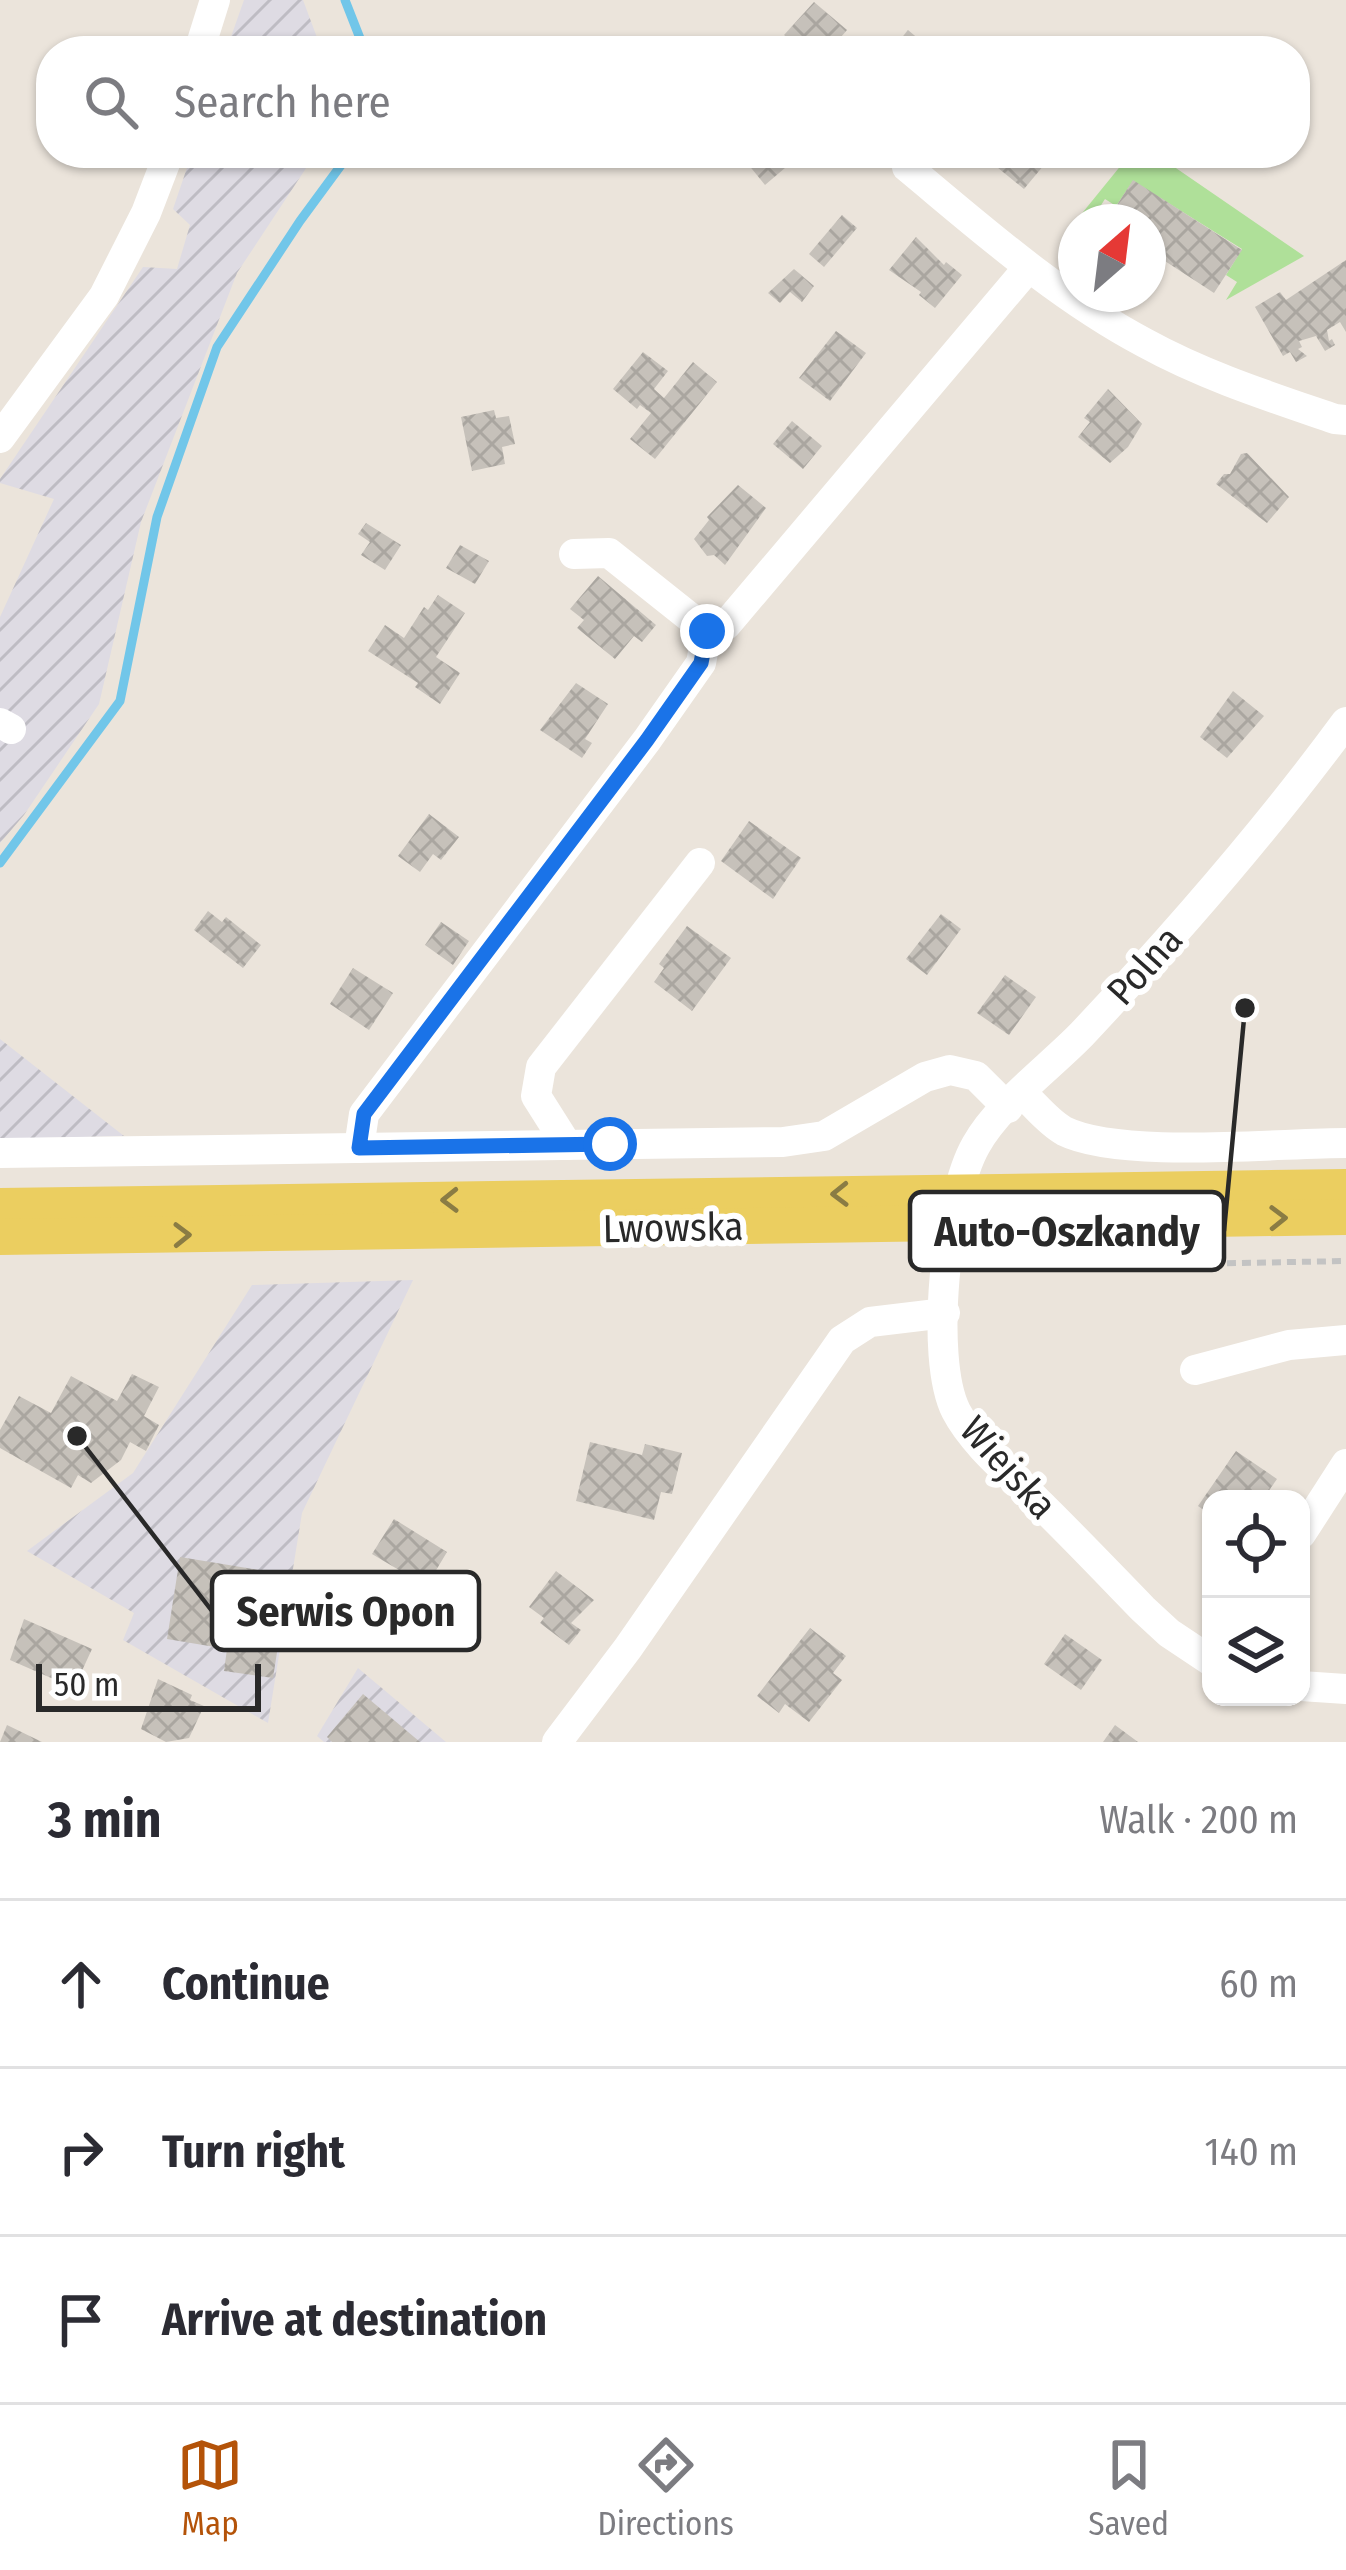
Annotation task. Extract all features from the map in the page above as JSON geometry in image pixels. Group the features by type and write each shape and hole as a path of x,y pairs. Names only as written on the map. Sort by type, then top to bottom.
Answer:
{"main road":[{"name":"Lwowska","path":"0,1237 954,1208 1346,1187"},
{"name":"Lwowska","path":"0,1207 954,1208 1346,1217"}],"street":[{"path":"203,36 214,0"},
{"path":"0,438 104,296 163,168"},
{"path":"909,168 1028,268 1148,345 1233,384 1346,420"},
{"path":"707,631 726,625 1028,268"},
{"path":"574,554 609,553 707,631"},
{"path":"359,1148 364,1114 647,740 701,663 707,631"},
{"name":"Polna","path":"954,1208 975,1146 1246,852 1346,722"},
{"path":"567,1145 536,1096 541,1067 700,863"},
{"path":"0,1153 783,1142 824,1136 925,1077 950,1070 976,1076 1060,1129 1090,1141 1129,1146 1346,1143"},
{"path":"64,1205 65,1151"},
{"name":"Wiejska","path":"954,1208 945,1379 957,1413 1143,1609 1202,1655"},
{"path":"557,1742 842,1340 870,1322 945,1313"},
{"path":"1195,1370 1288,1345 1346,1340"},
{"path":"1310,1520 1346,1464"},
{"path":"1310,1687 1346,1689"}],"path":[{"path":"968,1268 1346,1261"}],"shaded area":[{"path":"244,0 303,0 316,36 231,36"},
{"path":"187,168 306,168 237,273 141,522 99,704 0,843 0,617 54,499 0,483 0,479 143,267 177,269 190,225 173,209"},
{"path":"0,1039 124,1136 0,1139"},
{"path":"413,1280 302,1513 268,1723 123,1640 134,1613 27,1551 133,1473 252,1285"},
{"path":"358,1668 446,1742 324,1742 317,1736"}],"green space":[{"path":"1119,168 1176,168 1304,256 1226,300 1237,282 1226,275 1242,249 1133,181 1117,204 1105,199 1102,204 1090,204"}],"building":[{"path":"814,2 847,30 842,36 784,35"},
{"path":"751,168 785,168 765,185"},
{"path":"998,168 1042,168 1024,189"},
{"path":"1133,180 1242,250 1214,293 1166,262 1166,204 1118,204"},
{"path":"842,215 857,228 824,267 809,254"},
{"path":"916,237 944,265 962,275 935,308 889,270"},
{"path":"1346,260 1346,332 1340,322 1327,330 1335,345 1325,351 1316,336 1299,341 1302,347 1298,349 1307,356 1296,362 1290,352 1283,356 1255,307 1280,292 1286,300"},
{"path":"794,269 814,286 802,302 790,292 780,303 768,293"},
{"path":"836,331 866,353 830,401 799,378"},
{"path":"643,352 668,371 654,389 664,398 693,362 717,382 655,459 630,439 651,413 640,405 637,409 613,389"},
{"path":"1108,389 1142,424 1128,447 1110,463 1078,437 1090,422 1084,418"},
{"path":"494,410 496,418 509,416 515,444 502,447 505,464 472,471 461,417"},
{"path":"792,421 822,446 803,469 773,444"},
{"path":"1247,453 1289,497 1267,523 1216,484"},
{"path":"738,485 766,508 725,565 714,555 707,556 694,539 707,517"},
{"path":"366,523 401,545 385,570 361,555 370,542 358,534"},
{"path":"460,545 489,561 475,584 446,568"},
{"path":"598,576 656,625 642,642 634,636 615,659 577,628 584,620 570,609"},
{"path":"438,595 465,613 436,657 460,673 440,704 415,687 418,683 368,651 385,625 404,638"},
{"path":"576,683 608,704 585,739 592,743 582,758 540,730"},
{"path":"1233,691 1264,716 1227,758 1200,737"},
{"path":"429,814 459,837 441,860 433,854 420,872 398,856"},
{"path":"749,821 801,858 773,899 721,861"},
{"path":"208,911 222,922 226,917 261,945 243,968 194,930"},
{"path":"941,914 961,929 927,975 906,959"},
{"path":"441,922 469,941 453,965 425,945"},
{"path":"687,926 731,958 692,1011 654,982 664,968 659,964"},
{"path":"353,968 393,993 369,1030 330,1004"},
{"path":"1005,975 1036,997 1009,1035 977,1013"},
{"path":"132,1374 159,1387 144,1416 159,1425 146,1451 130,1442 121,1460 91,1483 78,1475 71,1488 0,1448 0,1430 19,1396 51,1413 71,1376 117,1401"},
{"path":"590,1442 642,1455 645,1444 682,1453 672,1494 661,1492 654,1520 576,1501"},
{"path":"1236,1451 1277,1479 1269,1490 1209,1490"},
{"path":"394,1519 447,1552 426,1587 419,1583 416,1588 400,1579 404,1573 372,1554"},
{"path":"180,1557 289,1575 273,1678 224,1671 227,1649 167,1639"},
{"path":"556,1571 594,1600 571,1623 581,1630 569,1645 540,1623 544,1618 529,1607"},
{"path":"24,1619 92,1649 74,1688 10,1660"},
{"path":"810,1628 846,1656 833,1673 842,1680 809,1722 785,1704 779,1713 757,1696"},
{"path":"1065,1634 1102,1660 1081,1690 1044,1664"},
{"path":"158,1679 204,1706 189,1738 166,1742 141,1729"},
{"path":"363,1694 420,1742 332,1742 327,1737"},
{"path":"7,1725 42,1742 0,1742"},
{"path":"1115,1725 1138,1742 1103,1742"}],"waterway":[{"path":"345,0 359,36"},
{"path":"0,863 120,701 157,517 217,347 339,168"}],"place":[{"name":"Auto-Oszkandy","path":"1245,1008"},
{"name":"Serwis Opon","path":"77,1436"}],"route":[{"path":"610,1144 359,1148 364,1114 647,740 701,663 707,631"}]}
